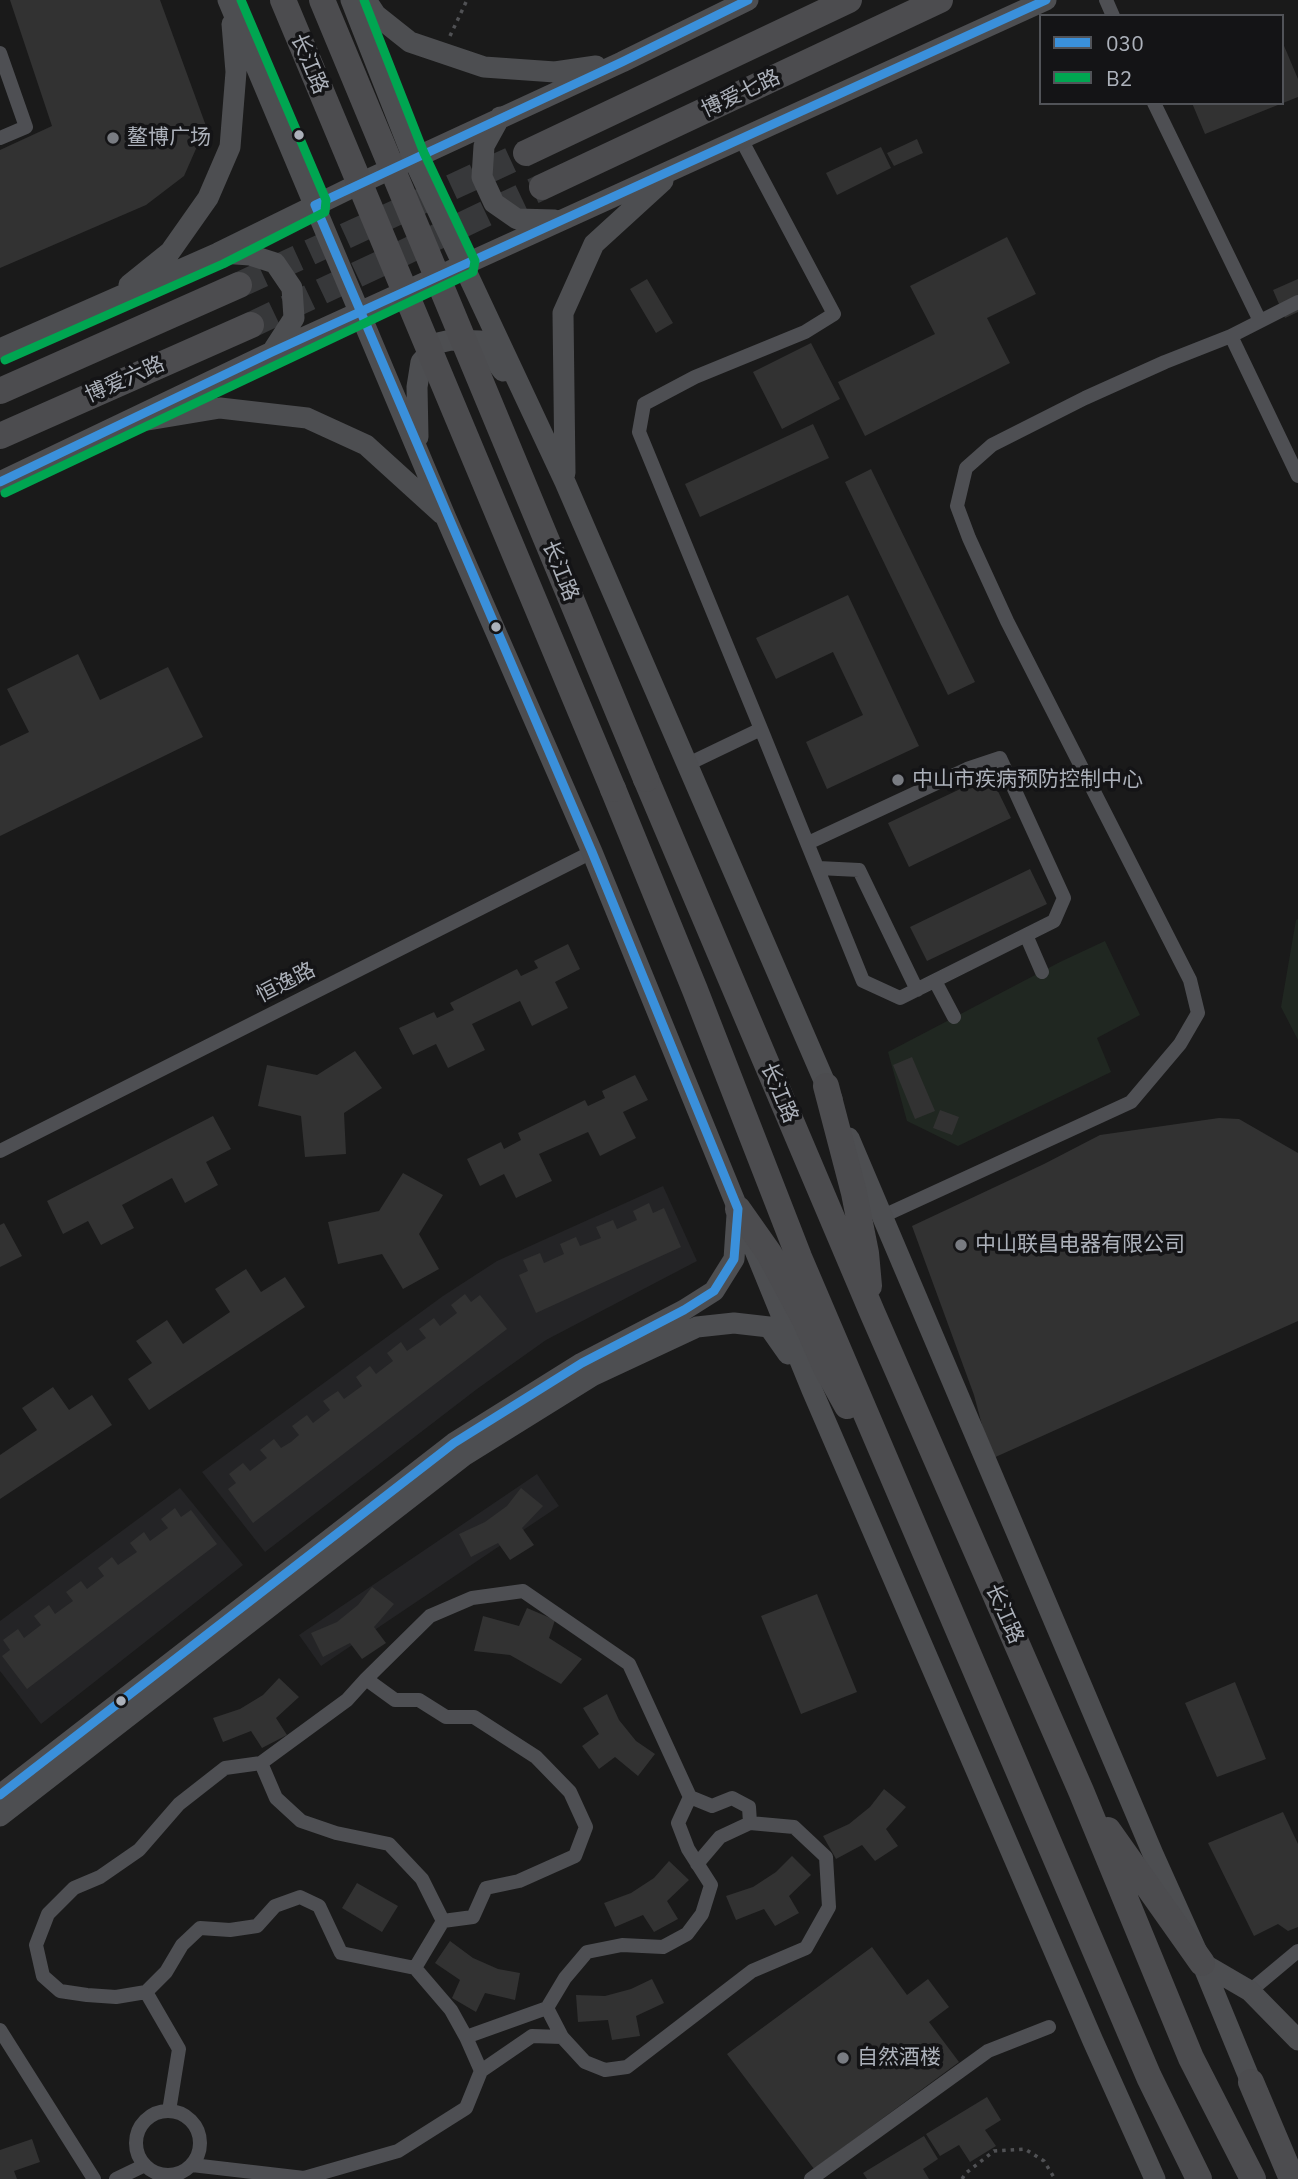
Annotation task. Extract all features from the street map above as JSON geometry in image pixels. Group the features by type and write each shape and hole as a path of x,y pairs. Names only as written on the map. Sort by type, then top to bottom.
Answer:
{"highway":[{"name":"长江路","path":"282,0 612,789 799,1257 1144,2064 1199,2179"},
{"name":"长江路","path":"322,0 646,779 872,1312 1081,1791 1191,2058 1253,2179"},
{"name":"博爱七路","path":"526,153 849,0"},
{"name":"博爱七路","path":"542,187 940,0"},
{"name":"博爱六路","path":"0,391 239,285"},
{"name":"博爱六路","path":"0,436 251,325"},
{"path":"826,1086 854,1193 866,1253 872,1312"},
{"path":"738,1209 769,1253 851,1413 875,1434"},
{"path":"1081,1791 1202,1963"},
{"path":"1251,2082 1292,2179"}],"main road":[{"name":"长江路","path":"351,0 414,158 565,482 883,1216 1251,2082 1298,2157"},
{"path":"366,0 376,15 411,42 484,67 555,72 622,62"},
{"path":"0,349 218,253 748,0"},
{"name":"博爱七路","path":"416,287 1046,0"},
{"path":"230,4 446,517 592,852 813,1391 1155,2179"},
{"path":"107,302 170,252 208,198 230,147 236,72 230,4"},
{"path":"500,117 484,146 482,177 494,203 517,219 560,220"},
{"path":"565,482 563,313 594,244 678,167"},
{"path":"218,253 250,255 275,263 292,288 293,318 272,352"},
{"name":"博爱六路","path":"0,482 272,352 416,287"},
{"path":"418,450 416,387 421,362 438,343 451,340 480,341 533,413"},
{"path":"122,425 220,408 307,418 366,445 446,517"},
{"path":"0,1795 454,1443 582,1363 684,1310 714,1291 734,1259 738,1209"},
{"path":"0,1816 465,1455 592,1376 697,1327 734,1323 769,1327 813,1391"},
{"path":"1202,1963 1250,1991 1298,2040"}],"street":[{"path":"0,53 26,127 0,138"},
{"path":"1155,105 1260,321"},
{"path":"741,139 834,314 805,332 695,377 644,404 639,432 863,981 900,998 1054,921 1064,898 1000,758 967,769 808,843"},
{"path":"883,1216 1131,1102 1180,1044 1199,1013 1190,980 1007,621 969,538 957,506 967,468 992,445 1084,398 1231,336 1298,302"},
{"path":"1231,336 1298,476"},
{"path":"686,765 761,729"},
{"name":"恒逸路","path":"0,1152 592,852"},
{"path":"818,868 859,870 917,990"},
{"path":"1026,935 1042,972"},
{"path":"935,981 954,1017"},
{"path":"481,2071 467,2037 451,2010 415,1968 341,1952 319,1906 300,1897 275,1906 257,1926 230,1930 200,1928 182,1945 166,1972 146,1992 116,1997 60,1991 43,1976 36,1945 48,1914 74,1888 100,1877 139,1850 179,1804 225,1768 261,1763 347,1700 430,1616 472,1598 523,1591 629,1664 690,1797 712,1806 732,1798 749,1807 750,1824"},
{"path":"366,1679 395,1700 419,1700 446,1717 474,1717 536,1757 570,1792 586,1827 575,1856 519,1881 486,1888 472,1917 443,1921"},
{"path":"261,1763 276,1798 302,1821 336,1833 389,1844 422,1879 443,1921"},
{"path":"467,2037 547,2008 565,1978 587,1952 622,1945 663,1947 687,1934 702,1914 710,1885 688,1849 678,1823 690,1797"},
{"path":"547,2008 562,2037 585,2062 605,2070 626,2067 752,1970 806,1948 829,1907 826,1857 794,1827 750,1824 720,1837 697,1864"},
{"path":"415,1968 443,1921"},
{"path":"1250,1991 1298,1951"},
{"path":"146,1992 179,2049 169,2111"},
{"path":"811,2179 988,2051 1049,2027"},
{"path":"0,2030 94,2179"},
{"path":"192,2165 304,2178 398,2151 467,2108 481,2071 531,2036 562,2037"},
{"path":"169,2111 189,2118 196,2126 201,2146 192,2165 184,2172 163,2177 145,2165 136,2146 141,2125 149,2118 169,2111"},
{"path":"116,2179 145,2165"}],"path":[{"path":"443,53 467,0"},
{"path":"962,2179 994,2151 1025,2149 1044,2161 1055,2179"}],"shaded area":[{"path":"1298,919 1298,1040 1281,1007"},
{"path":"1105,941 1140,1015 1097,1038 1111,1072 958,1146 907,1121 888,1052"},
{"path":"663,1186 697,1261 546,1340 477,1389 265,1552 202,1472 443,1296 497,1261"},
{"path":"537,1474 559,1506 321,1666 299,1635"},
{"path":"180,1488 243,1565 41,1724 0,1671 0,1621"}],"building":[{"name":"鳌博广场","path":"10,0 160,0 206,126 184,176 146,205 0,268 0,150 52,126"},
{"path":"1284,46 1298,79 1298,97 1284,103"},
{"path":"1193,105 1278,105 1205,134"},
{"path":"917,139 923,153 894,166 887,153"},
{"path":"881,147 891,168 837,195 826,173"},
{"path":"1007,237 1036,294 987,318 1010,363 865,436 838,382 935,334 910,286"},
{"path":"647,279 673,323 656,333 630,289"},
{"path":"1298,279 1298,312 1285,318 1273,290"},
{"path":"811,343 840,399 782,429 753,372"},
{"path":"813,424 829,458 700,517 685,484"},
{"path":"871,469 975,682 948,695 845,482"},
{"path":"848,595 919,746 827,789 806,742 863,715 833,652 776,679 756,638"},
{"path":"78,654 100,700 168,667 203,737 0,836 0,746 29,732 7,689"},
{"path":"990,775 1011,818 909,867 888,823"},
{"path":"1030,869 1047,904 927,961 910,927"},
{"path":"568,944 580,969 555,982 568,1008 532,1026 520,1001 472,1024 485,1050 448,1068 436,1044 413,1055 399,1028 434,1012 437,1018 454,1010 450,1003 517,969 521,976 538,968 534,961"},
{"path":"355,1051 382,1088 344,1113 346,1154 305,1157 301,1116 258,1106 267,1065 317,1075"},
{"path":"912,1057 935,1111 915,1119 893,1065"},
{"path":"635,1075 648,1100 623,1112 636,1138 600,1156 588,1132 539,1154 552,1181 516,1198 504,1174 480,1186 467,1159 501,1142 504,1149 521,1140 518,1133 585,1100 588,1106 605,1098 602,1091"},
{"path":"940,1110 959,1117 952,1135 933,1128"},
{"path":"213,1116 231,1149 206,1162 218,1185 185,1203 172,1178 122,1205 134,1228 101,1245 88,1221 63,1234 47,1201"},
{"path":"1219,1118 1239,1119 1298,1153 1298,1321 991,1459 974,1395 912,1226 1100,1135"},
{"path":"403,1173 443,1195 419,1234 439,1269 403,1289 382,1254 338,1264 328,1222 379,1211"},
{"path":"649,1203 653,1213 664,1208 681,1247 536,1313 519,1275 528,1271 523,1260 540,1253 544,1263 564,1254 560,1244 576,1237 580,1246 601,1238 596,1227 613,1220 617,1229 637,1220 633,1211"},
{"path":"4,1223 22,1256 0,1267 0,1225"},
{"path":"246,1269 261,1292 285,1277 305,1307 149,1410 128,1379 152,1363 136,1341 167,1320 183,1344 230,1312 215,1289"},
{"path":"465,1294 471,1302 480,1295 507,1329 253,1523 228,1489 236,1483 229,1474 243,1463 250,1471 267,1458 260,1450 274,1439 281,1448 291,1442 299,1435 292,1426 307,1415 313,1423 330,1410 323,1401 338,1391 344,1399 362,1386 356,1377 370,1366 376,1374 393,1361 387,1353 401,1342 407,1351 426,1338 419,1329 434,1318 440,1326 457,1313 451,1305"},
{"path":"53,1387 69,1410 92,1395 112,1425 0,1499 0,1455 37,1430 22,1408"},
{"path":"521,1488 543,1506 522,1528 534,1545 510,1560 498,1543 471,1557 459,1534 485,1522 507,1506"},
{"path":"175,1508 181,1517 191,1510 217,1544 27,1689 2,1656 10,1650 3,1640 18,1629 24,1638 41,1625 34,1616 49,1605 55,1614 73,1601 66,1592 81,1581 87,1589 104,1576 98,1568 112,1557 118,1565 137,1552 130,1543 144,1532 150,1541 168,1528 161,1519"},
{"path":"372,1587 394,1604 374,1627 386,1643 362,1659 350,1643 323,1657 311,1633 337,1622 358,1605"},
{"path":"817,1594 857,1692 801,1714 761,1616"},
{"path":"527,1608 555,1620 549,1638 582,1659 561,1684 510,1655 474,1651 483,1616 519,1626"},
{"path":"279,1678 299,1697 276,1718 287,1735 262,1748 251,1731 223,1742 213,1718 240,1709 263,1695"},
{"path":"1235,1682 1266,1759 1217,1777 1185,1703"},
{"path":"607,1694 619,1720 636,1741 655,1754 638,1776 615,1757 599,1769 582,1746 599,1734 583,1708"},
{"path":"884,1789 906,1807 886,1829 898,1846 875,1861 862,1845 836,1859 823,1836 849,1824 870,1807"},
{"path":"1283,1812 1298,1844 1298,1927 1288,1931 1278,1924 1254,1936 1208,1843"},
{"path":"792,1856 811,1875 789,1896 799,1913 775,1926 764,1909 736,1920 726,1896 753,1887 776,1872"},
{"path":"669,1861 689,1880 667,1901 678,1919 654,1932 643,1915 615,1927 604,1903 631,1893 654,1878"},
{"path":"357,1883 398,1906 382,1932 342,1908"},
{"path":"450,1941 473,1958 498,1969 520,1973 515,2000 485,1993 476,2012 452,1998 460,1980 435,1963"},
{"name":"自然酒楼","path":"872,1947 907,1995 928,1979 949,2007 929,2022 959,2062 814,2169 727,2054"},
{"path":"652,1979 664,2003 636,2016 640,2036 612,2040 608,2020 578,2022 576,1995 605,1996 631,1989"},
{"path":"987,2097 1001,2120 985,2130 996,2146 970,2162 959,2145 940,2156 926,2134"},
{"path":"924,2136 938,2159 923,2169 929,2179 867,2179 863,2173"},
{"path":"32,2139 40,2162 14,2171 17,2179 0,2179 0,2150"}],"tunnel":[{"path":"239,285 526,153"},
{"path":"251,325 542,187"}],"transit line":[{"name":"B2","path":"5,360 223,264 325,212 326,200 241,0"},
{"name":"B2","path":"5,493 473,272 475,261 424,153 364,0"},
{"name":"030","path":"0,1795 454,1443 582,1363 684,1310 714,1291 734,1259 738,1209 592,852 315,205 622,62 748,0"},
{"name":"030","path":"0,482 272,352 1046,0"}],"place":[{"name":"鳌博广场","path":"113,138"},
{"name":"中山市疾病预防控制中心","path":"898,780"},
{"name":"中山联昌电器有限公司","path":"961,1245"},
{"name":"自然酒楼","path":"843,2058"}]}
